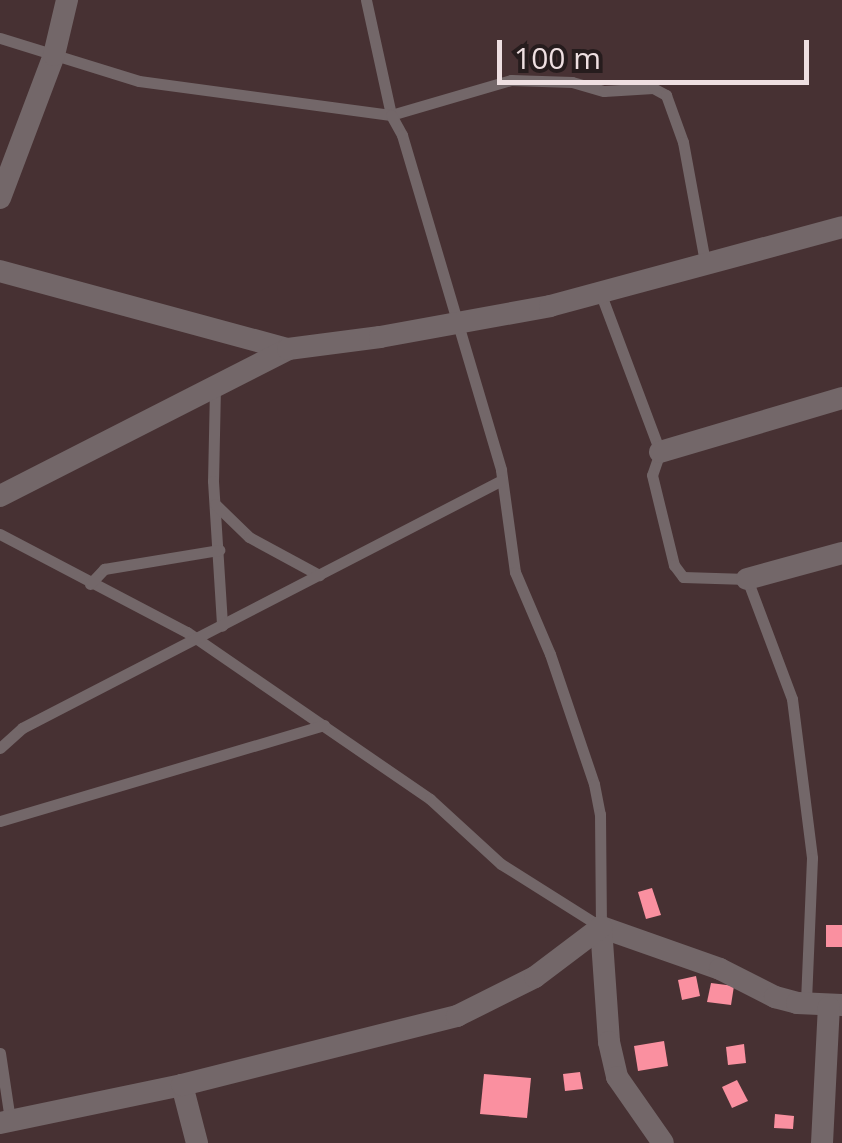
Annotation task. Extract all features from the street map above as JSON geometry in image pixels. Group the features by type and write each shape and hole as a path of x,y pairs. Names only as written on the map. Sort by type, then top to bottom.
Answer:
{"street":[{"path":"0,198 54,55 67,0"},
{"path":"0,496 288,349 458,323 600,292 842,228"},
{"path":"0,271 288,349"},
{"path":"660,452 842,398"},
{"path":"747,578 842,553"},
{"path":"601,927 720,969 776,997 826,1005 822,1143"},
{"path":"5,1121 182,1085 457,1016 535,977 601,927"},
{"path":"601,927 609,1042 617,1077 663,1143"},
{"path":"182,1085 197,1143"}],"lane":[{"path":"366,0 390,115 402,135 502,480 515,572 550,654 594,784 600,814 601,927"},
{"path":"0,38 139,82 390,115 511,80 572,82 604,91 653,88 666,95 675,112 706,262"},
{"path":"600,292 660,452 652,476 674,566 683,577 747,578 792,700 826,1005"},
{"path":"215,387 215,504 222,626"},
{"path":"0,748 22,728 502,480"},
{"path":"215,504 248,537 319,575"},
{"path":"0,534 196,638 430,799 472,832 501,864 601,927"},
{"path":"90,584 104,569 219,550"},
{"path":"0,821 324,726"},
{"path":"0,1053 5,1121"}],"building":[{"path":"652,888 661,915 646,919 638,892"},
{"path":"826,925 842,925 842,947 826,947"},
{"path":"696,976 700,996 682,1000 678,980"},
{"path":"711,983 734,986 731,1005 707,1002"},
{"path":"664,1041 668,1066 638,1071 634,1046"},
{"path":"744,1044 746,1063 728,1065 726,1047"},
{"path":"580,1072 583,1089 565,1091 563,1074"},
{"path":"484,1074 531,1078 527,1118 480,1114"},
{"path":"737,1080 748,1101 732,1108 722,1087"},
{"path":"775,1114 794,1116 793,1129 774,1128"}]}
